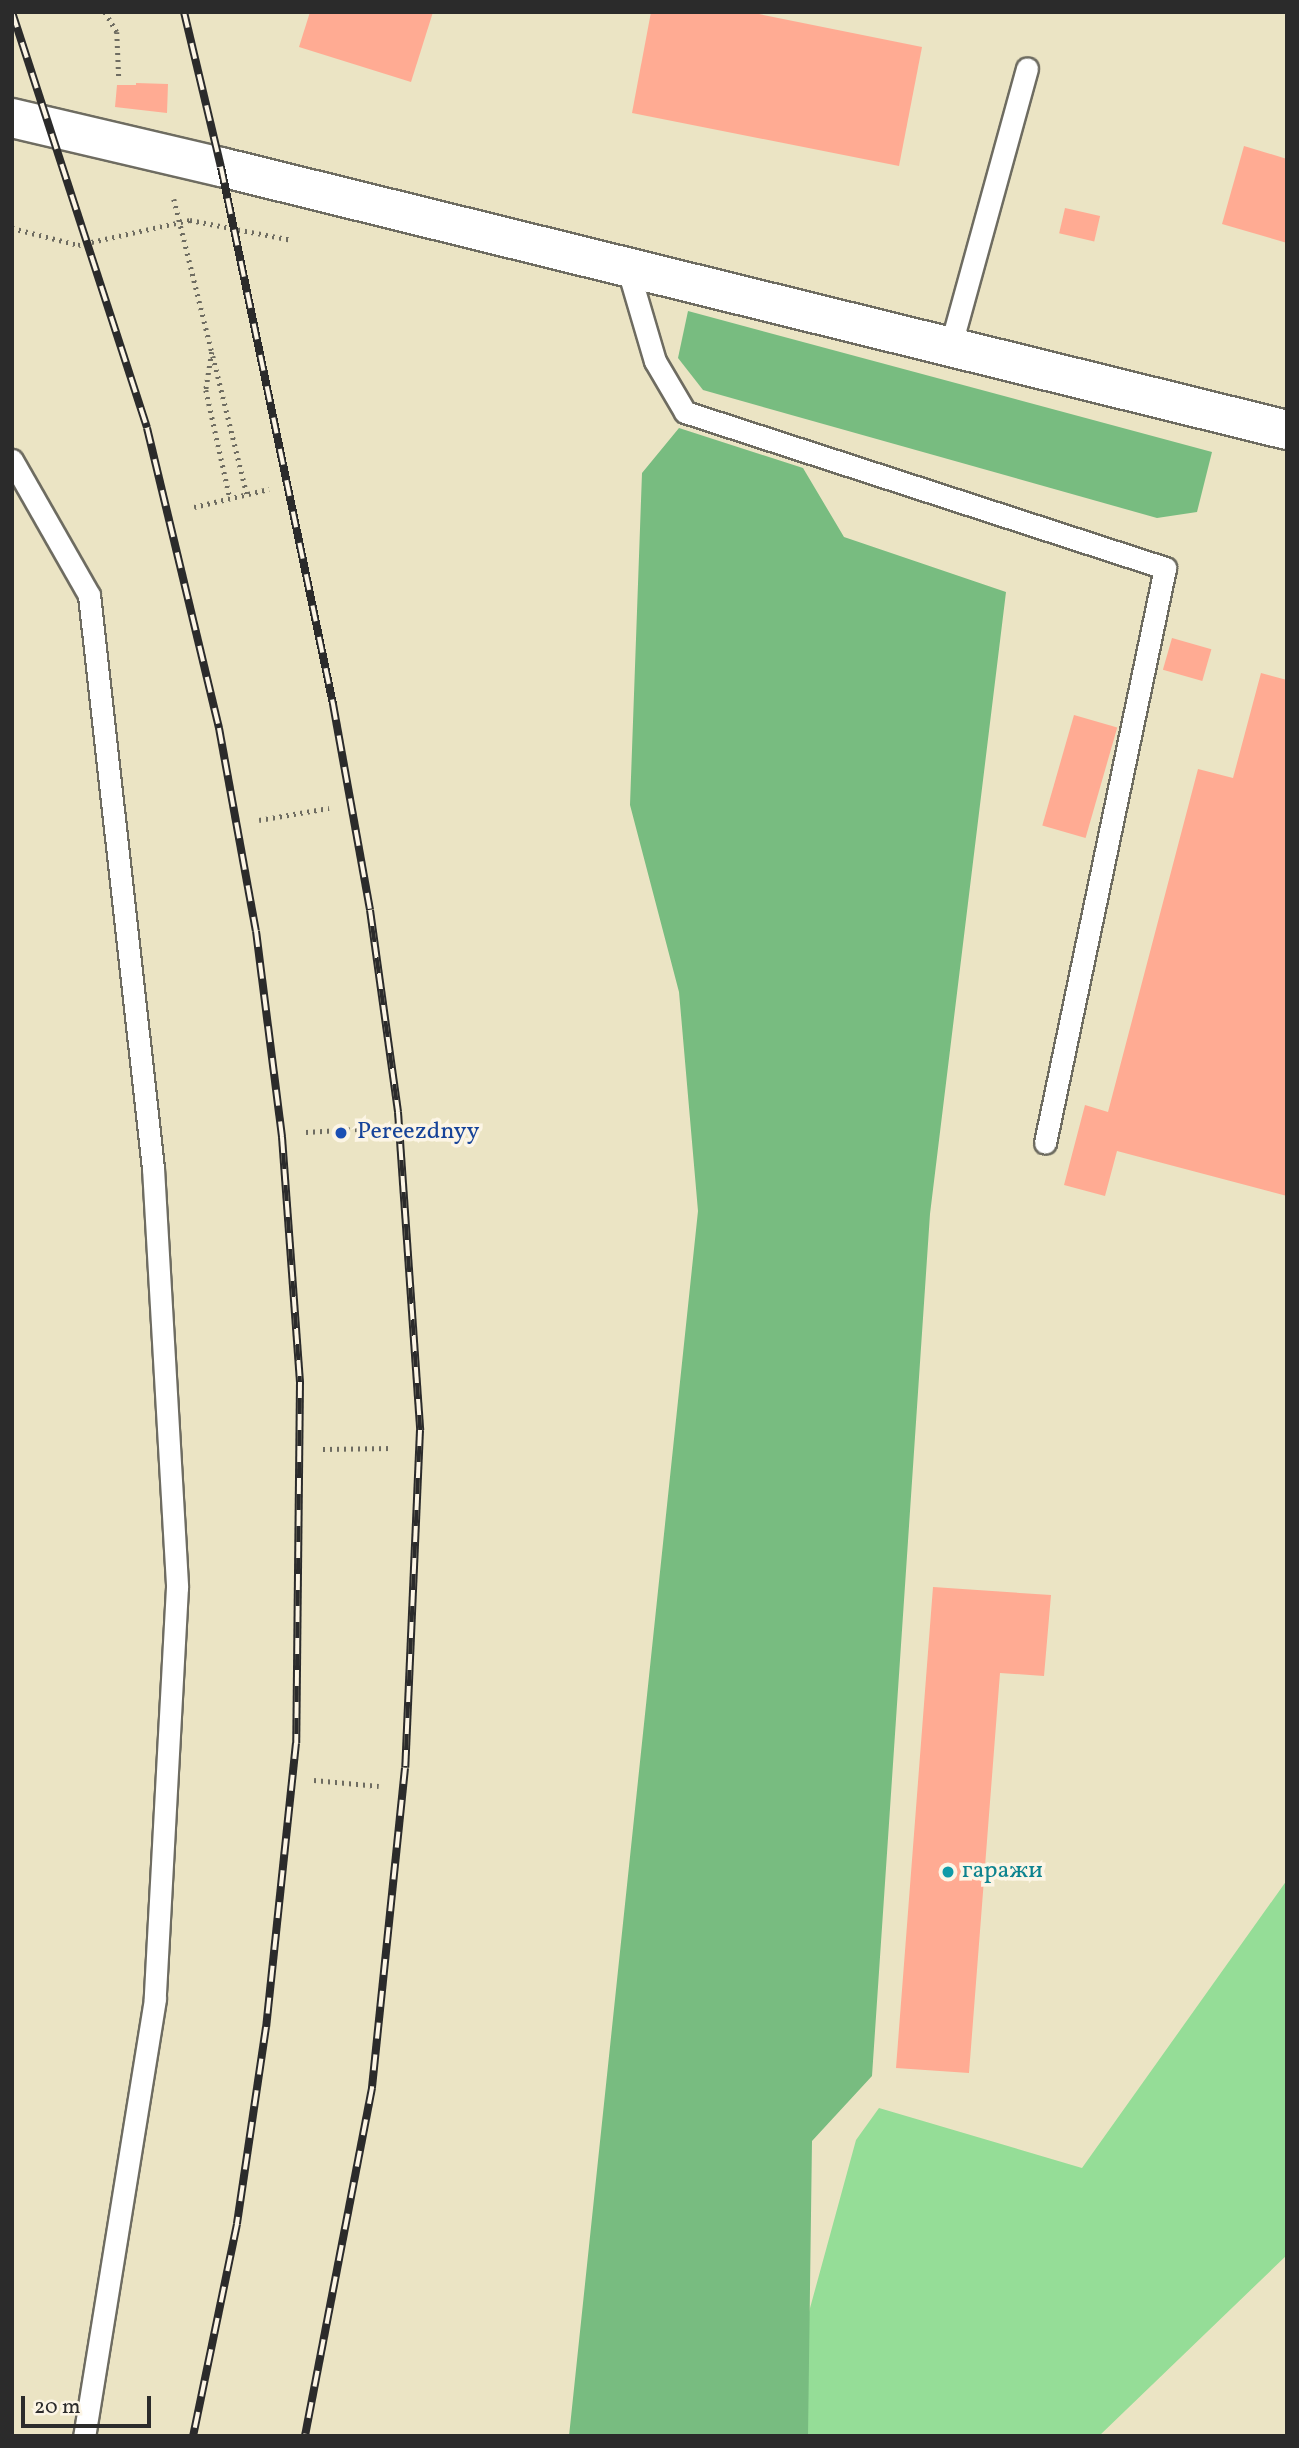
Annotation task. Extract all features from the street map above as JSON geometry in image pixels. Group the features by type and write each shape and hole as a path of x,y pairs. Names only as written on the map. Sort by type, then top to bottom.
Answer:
{"street":[{"path":"12,118 627,266 1287,430"}],"lane":[{"path":"950,348 1027,68"},
{"path":"627,266 655,361 685,412 1165,568 1045,1143"},
{"path":"12,460 89,596 153,1168 177,1587 155,1999 84,2436"}],"path":[{"path":"105,12 117,32 119,80"},
{"path":"12,228 78,245 190,220 292,240"},
{"path":"179,222 247,494"},
{"path":"212,352 206,390 230,498"},
{"path":"194,507 269,489"},
{"path":"259,820 329,808"},
{"path":"306,1132 375,1128"},
{"path":"323,1449 393,1448"},
{"path":"314,1780 379,1786"}],"green space":[{"path":"688,311 1212,452 1197,512 1157,518 703,390 678,358"},
{"path":"679,428 803,468 844,537 1006,592 930,1214 872,2076 812,2141 808,2436 569,2436 698,1211 679,992 630,805 642,473"},
{"path":"1287,1880 1287,2255 1099,2436 775,2436 856,2140 879,2108 1082,2168"}],"building":[{"path":"310,12 433,12 411,82 299,47"},
{"path":"651,12 749,12 922,47 899,166 632,113"},
{"path":"168,84 167,113 115,107 117,85"},
{"path":"1244,146 1287,159 1287,243 1222,224"},
{"path":"1065,208 1100,216 1094,241 1059,233"},
{"path":"1172,638 1211,649 1202,681 1163,670"},
{"path":"1261,673 1287,680 1287,1196 1117,1151 1105,1196 1064,1185 1085,1105 1108,1112 1198,769 1233,778"},
{"path":"1074,715 1117,727 1086,838 1042,826"},
{"name":"гаражи","path":"933,1587 1051,1595 1044,1676 1000,1673 969,2073 896,2068"}],"railway":[{"path":"12,12 147,428 219,728 256,931 282,1137 300,1382 296,1743 266,2027 237,2224 193,2436"},
{"path":"184,12 221,167 333,704 370,910 398,1112 420,1430 405,1768 372,2088 305,2436"}],"place":[{"name":"Pereezdnyy","path":"341,1133"},
{"name":"гаражи","path":"948,1872"}]}
